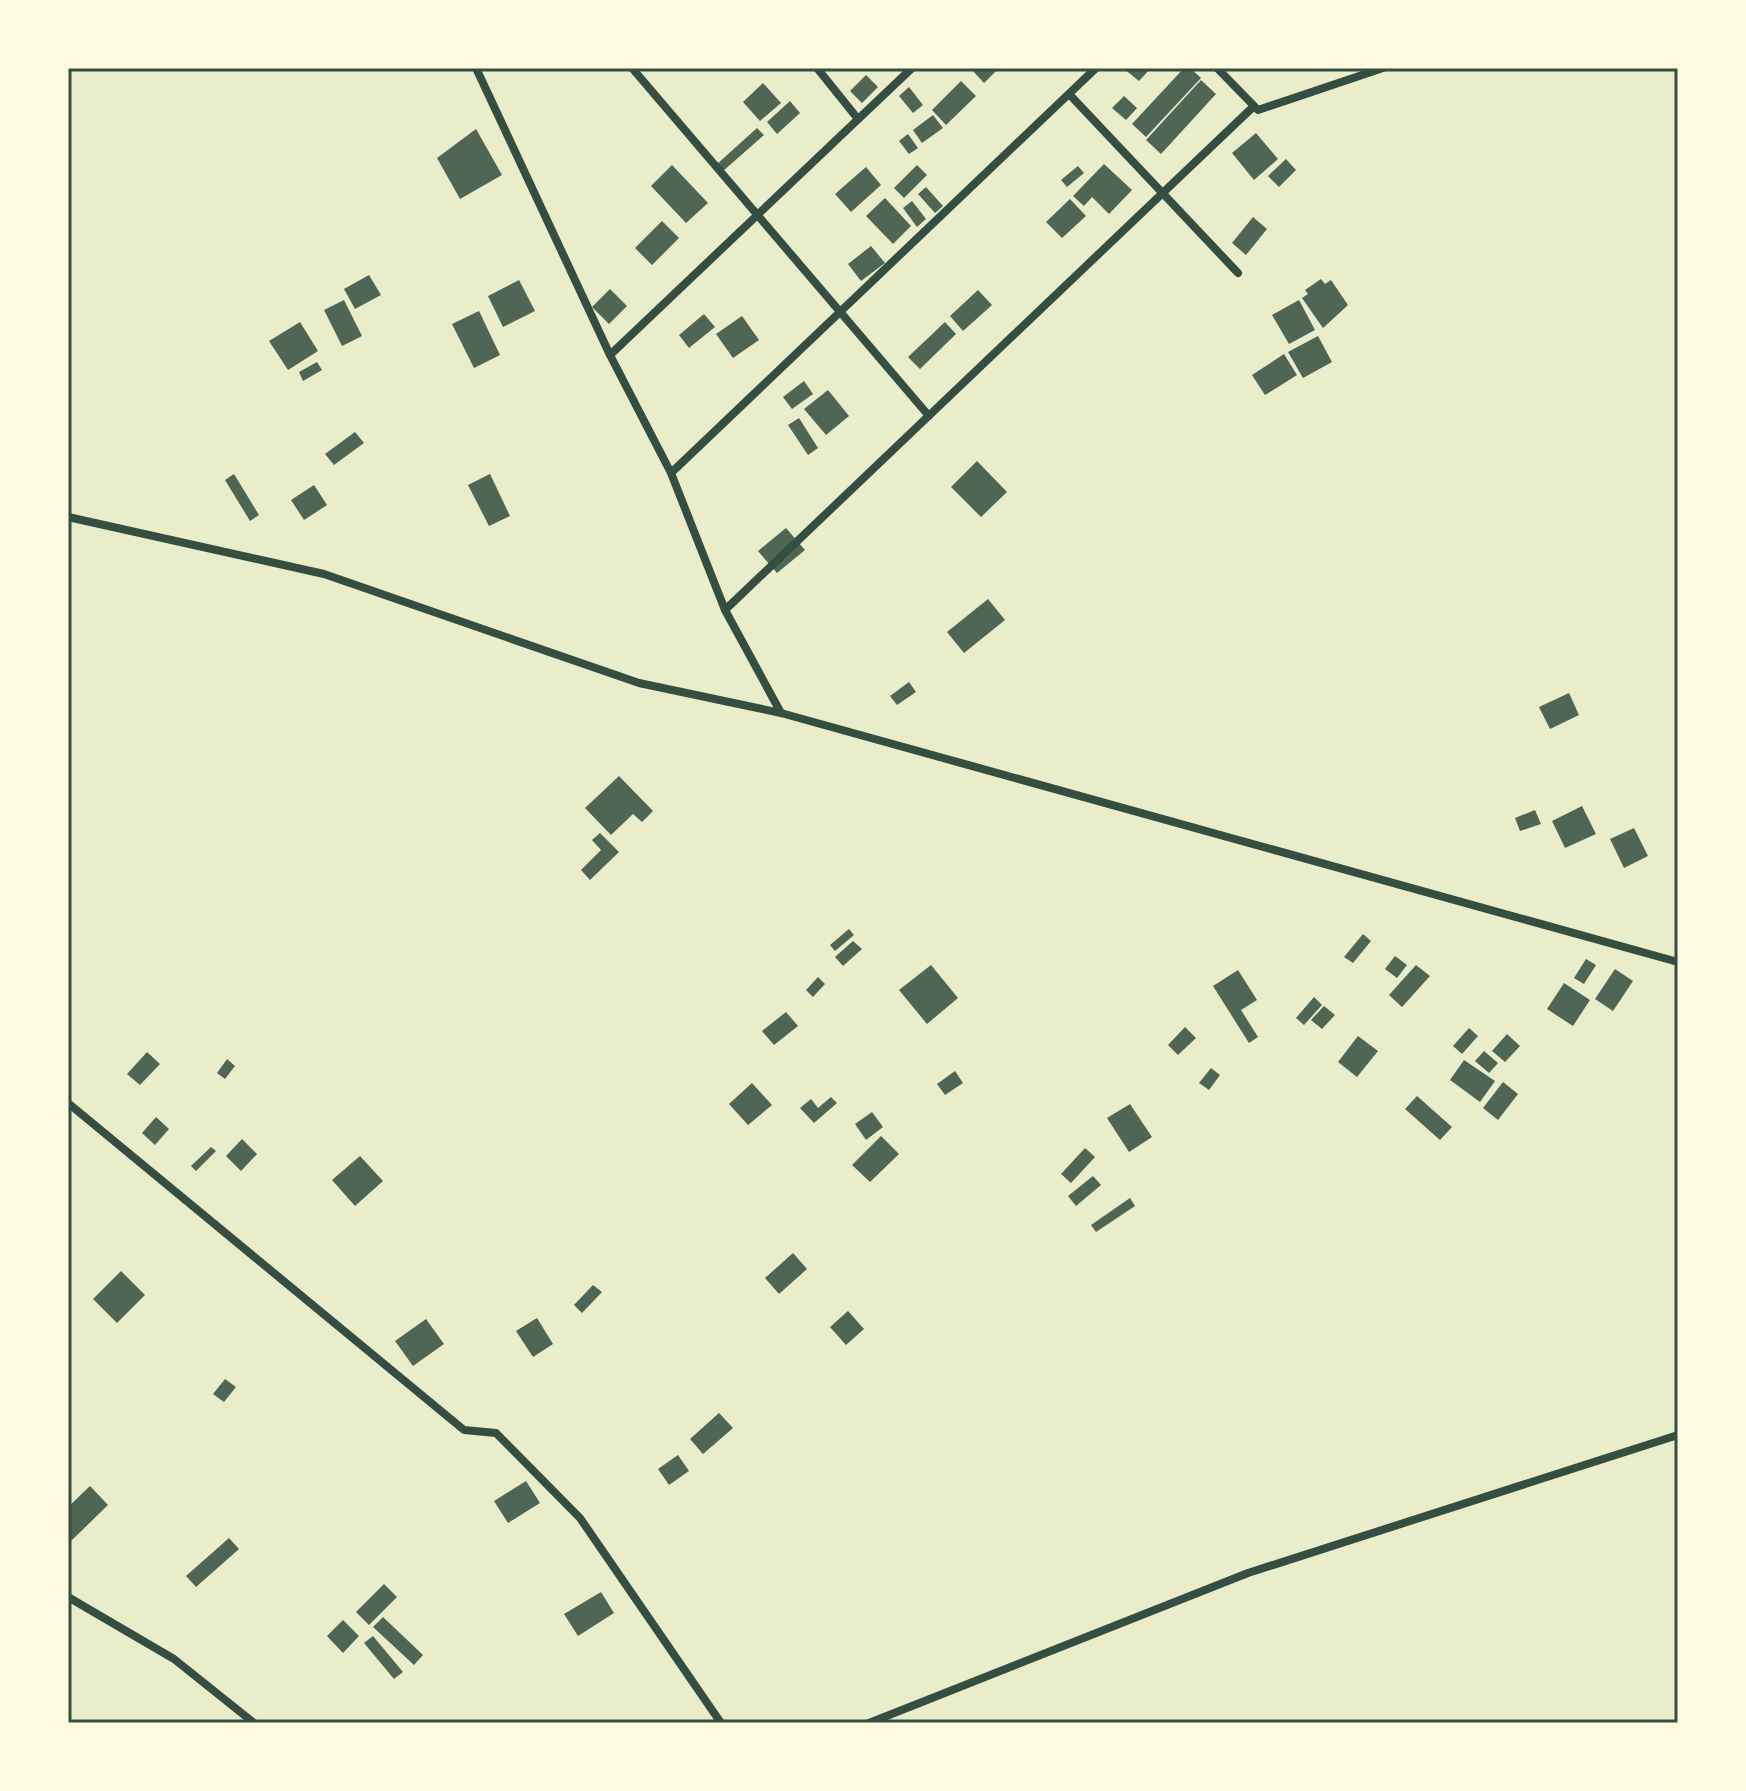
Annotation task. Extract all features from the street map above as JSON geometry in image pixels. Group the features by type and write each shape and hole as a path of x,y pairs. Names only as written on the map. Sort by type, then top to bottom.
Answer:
{"street":[{"path":"476,68 610,355 671,473 725,610 781,713"},
{"path":"632,68 929,416"},
{"path":"817,68 858,119"},
{"path":"610,355 912,68"},
{"path":"671,473 1096,68"},
{"path":"1217,68 1258,110 1383,68"},
{"path":"1069,94 1238,273"},
{"path":"725,610 1254,106"},
{"path":"68,517 324,574 639,683 781,713 1678,962"},
{"path":"68,1103 464,1430 496,1433 580,1518 721,1723"},
{"path":"869,1723 1248,1573 1678,1435"},
{"path":"68,1597 174,1659 254,1723"}],"building":[{"path":"976,68 999,68 984,83 973,71"},
{"path":"1123,68 1151,68 1139,81"},
{"path":"1184,68 1190,68 1201,78 1146,137 1132,124"},
{"path":"866,75 878,87 862,103 850,91"},
{"path":"1201,80 1216,94 1161,154 1146,140"},
{"path":"961,81 976,96 946,125 932,110"},
{"path":"763,83 781,103 760,121 743,102"},
{"path":"909,87 923,105 913,113 899,96"},
{"path":"1124,96 1137,108 1126,120 1112,108"},
{"path":"790,101 800,113 777,134 767,122"},
{"path":"933,115 943,128 922,143 913,130"},
{"path":"757,128 764,135 722,172 716,165"},
{"path":"476,129 502,175 460,199 437,158"},
{"path":"1256,133 1278,159 1254,180 1232,153"},
{"path":"908,134 918,148 909,154 899,141"},
{"path":"1286,159 1296,170 1279,187 1268,176"},
{"path":"1104,164 1132,190 1109,214 1092,197 1084,206 1073,196"},
{"path":"672,165 708,203 686,223 651,186"},
{"path":"917,165 927,175 904,198 894,188"},
{"path":"1078,166 1084,173 1067,187 1061,180"},
{"path":"866,167 881,185 851,212 835,194"},
{"path":"926,187 943,206 935,213 918,194"},
{"path":"885,198 911,226 893,244 866,216"},
{"path":"1070,199 1086,216 1062,238 1046,222"},
{"path":"912,201 926,219 917,227 903,208"},
{"path":"1253,217 1267,229 1246,255 1232,243"},
{"path":"662,221 679,238 652,265 635,248"},
{"path":"871,246 885,263 861,281 848,264"},
{"path":"369,275 381,295 355,309 344,289"},
{"path":"1321,279 1325,284 1331,280 1348,305 1323,328 1302,298 1308,294 1305,290"},
{"path":"519,280 535,311 503,327 488,296"},
{"path":"610,289 627,306 609,324 592,307"},
{"path":"978,290 992,305 963,331 950,316"},
{"path":"344,300 362,336 342,346 324,310"},
{"path":"1299,300 1315,330 1289,344 1272,315"},
{"path":"479,311 500,355 474,368 452,324"},
{"path":"704,314 715,327 689,348 679,335"},
{"path":"742,316 759,340 733,358 716,334"},
{"path":"300,322 318,351 288,370 269,341"},
{"path":"945,322 956,334 920,369 908,357"},
{"path":"1318,336 1332,362 1303,378 1288,352"},
{"path":"1284,354 1297,375 1265,395 1252,375"},
{"path":"317,362 322,370 303,381 299,372"},
{"path":"804,381 813,394 792,409 783,397"},
{"path":"828,390 849,416 826,435 804,409"},
{"path":"799,418 818,448 808,455 788,425"},
{"path":"355,432 364,443 334,465 325,454"},
{"path":"977,461 1007,492 981,517 951,487"},
{"path":"234,474 259,515 250,521 225,480"},
{"path":"490,474 510,516 489,526 468,485"},
{"path":"314,485 327,505 304,520 291,500"},
{"path":"786,528 805,550 777,573 758,551"},
{"path":"988,599 1005,620 964,653 947,632"},
{"path":"909,682 916,692 897,705 890,696"},
{"path":"1569,693 1579,715 1550,729 1539,707"},
{"path":"619,776 653,811 642,822 633,814 611,835 585,808"},
{"path":"1582,806 1596,834 1565,848 1552,821"},
{"path":"1535,810 1541,824 1520,831 1515,818"},
{"path":"1634,828 1648,856 1624,868 1610,839"},
{"path":"600,833 619,852 590,880 581,870 601,850 592,840"},
{"path":"849,929 854,935 835,951 830,945"},
{"path":"1363,934 1371,941 1353,963 1344,957"},
{"path":"853,941 862,949 843,966 835,957"},
{"path":"1395,956 1407,965 1397,978 1385,969"},
{"path":"1586,959 1596,965 1584,984 1574,978"},
{"path":"931,965 958,998 927,1024 899,990"},
{"path":"1416,965 1430,976 1402,1007 1389,995"},
{"path":"1615,969 1633,981 1613,1011 1595,999"},
{"path":"1238,970 1257,1000 1241,1010 1258,1037 1249,1043 1213,986"},
{"path":"818,977 825,984 813,997 806,990"},
{"path":"1564,983 1590,1000 1573,1026 1547,1009"},
{"path":"1314,997 1322,1005 1304,1025 1296,1018"},
{"path":"1324,1006 1335,1015 1322,1029 1311,1020"},
{"path":"786,1012 798,1026 774,1045 762,1031"},
{"path":"1185,1027 1196,1038 1178,1055 1168,1045"},
{"path":"1469,1028 1478,1036 1462,1054 1453,1046"},
{"path":"1507,1034 1520,1046 1505,1062 1492,1051"},
{"path":"1358,1036 1378,1051 1357,1077 1338,1062"},
{"path":"1484,1051 1498,1063 1489,1073 1475,1061"},
{"path":"147,1052 160,1064 140,1085 127,1074"},
{"path":"227,1059 235,1066 225,1079 217,1073"},
{"path":"1464,1060 1495,1081 1480,1102 1450,1080"},
{"path":"1211,1068 1220,1075 1209,1090 1199,1083"},
{"path":"955,1071 963,1083 945,1095 937,1084"},
{"path":"1503,1082 1518,1094 1498,1120 1483,1108"},
{"path":"752,1083 772,1105 748,1125 729,1104"},
{"path":"1417,1096 1452,1127 1440,1140 1405,1109"},
{"path":"831,1097 837,1103 814,1123 800,1108 811,1099 818,1108"},
{"path":"1130,1104 1152,1137 1129,1152 1107,1118"},
{"path":"872,1112 883,1127 866,1140 855,1124"},
{"path":"156,1117 169,1129 155,1145 142,1133"},
{"path":"881,1136 899,1154 870,1182 852,1165"},
{"path":"242,1139 257,1154 241,1171 226,1156"},
{"path":"211,1147 216,1151 196,1171 191,1166"},
{"path":"1085,1148 1095,1157 1071,1183 1061,1174"},
{"path":"360,1156 383,1181 355,1206 332,1180"},
{"path":"1093,1176 1101,1185 1076,1206 1068,1196"},
{"path":"1130,1198 1135,1206 1096,1232 1091,1225"},
{"path":"793,1253 807,1269 779,1294 765,1278"},
{"path":"121,1271 145,1295 117,1323 93,1299"},
{"path":"593,1285 602,1292 582,1313 574,1305"},
{"path":"848,1311 864,1329 846,1345 830,1327"},
{"path":"537,1318 553,1344 533,1357 516,1331"},
{"path":"426,1319 444,1344 413,1366 395,1341"},
{"path":"225,1379 236,1387 224,1402 213,1394"},
{"path":"719,1413 733,1428 703,1454 690,1439"},
{"path":"678,1455 689,1471 669,1485 658,1469"},
{"path":"526,1481 540,1503 508,1523 494,1501"},
{"path":"90,1486 108,1505 72,1540 68,1536 68,1507"},
{"path":"229,1538 239,1549 196,1587 186,1576"},
{"path":"384,1584 397,1597 369,1625 356,1612"},
{"path":"601,1592 614,1613 578,1636 564,1614"},
{"path":"383,1617 423,1655 414,1665 373,1627"},
{"path":"343,1620 359,1636 343,1653 327,1636"},
{"path":"373,1636 403,1672 394,1679 364,1643"}]}
